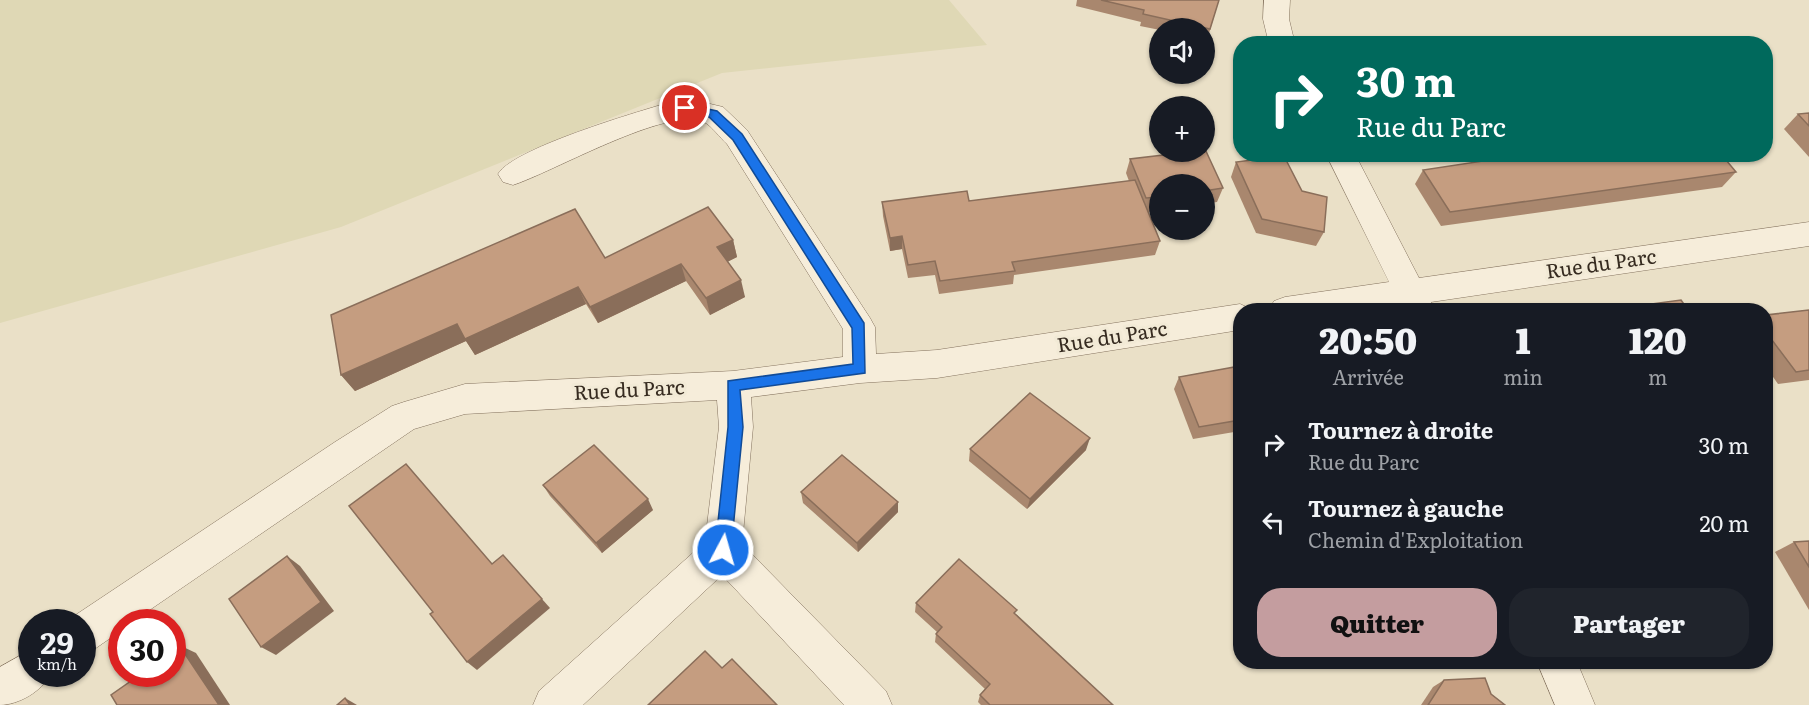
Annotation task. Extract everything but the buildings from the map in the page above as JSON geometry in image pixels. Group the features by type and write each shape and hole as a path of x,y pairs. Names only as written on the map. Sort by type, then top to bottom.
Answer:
{"street":[{"path":"1277,0 1276,19 1280,36"},
{"path":"513,174 559,151 650,118 685,108 713,114 737,137 859,327 860,369"},
{"path":"1344,162 1416,301"},
{"name":"Rue du Parc","path":"1387,303 1416,301 1809,234"},
{"name":"Rue du Parc","path":"96,624 347,453 404,417 465,399 733,385 860,369 937,364 1233,318"},
{"path":"552,705 723,550 735,427 733,385"},
{"path":"723,550 872,705"},
{"path":"1560,669 1575,705"},
{"path":"0,690 18,678"}],"shaded area":[{"path":"0,0 949,0 987,45 722,73 341,227 0,323"}],"route":[{"path":"685,108 713,114 737,137 859,327 860,369 733,385 735,427 723,550"}]}
